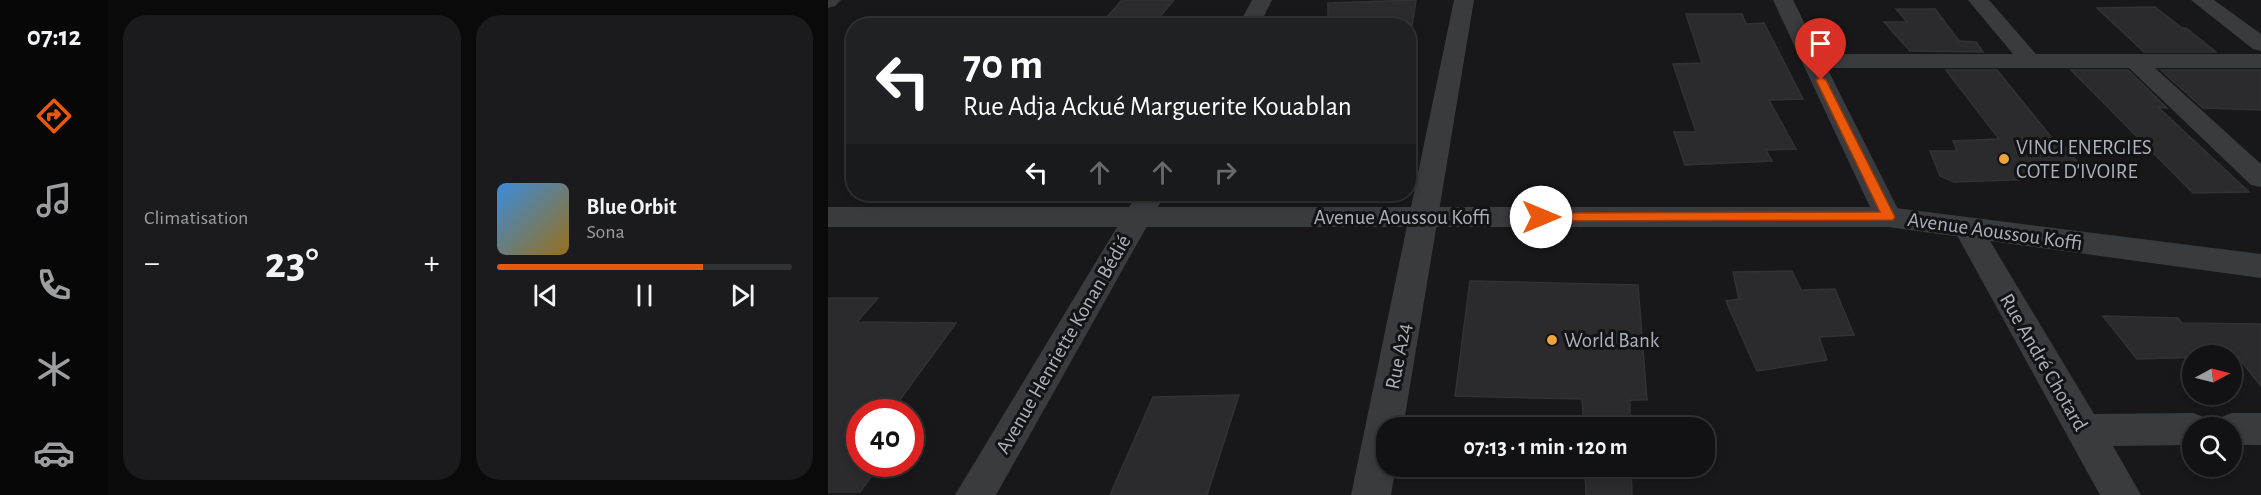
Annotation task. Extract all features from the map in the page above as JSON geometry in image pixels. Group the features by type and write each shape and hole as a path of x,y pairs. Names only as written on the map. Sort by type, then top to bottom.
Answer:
{"street":[{"path":"1252,18 1262,0"},
{"name":"Rue A24","path":"1371,495 1464,0"},
{"path":"1784,0 1811,61 1888,217"},
{"path":"1978,0 2030,61"},
{"path":"2201,0 2261,44"},
{"path":"1811,61 2261,62"},
{"path":"2135,61 2261,179"},
{"name":"Avenue Aoussou Koffi","path":"828,217 1145,205 1425,217 1888,217 2261,266"},
{"name":"Avenue Henriette Konan Bédié","path":"975,495 1145,205"},
{"name":"Rue André Chotard","path":"1968,228 2121,495"},
{"path":"2082,430 2182,429"},
{"path":"2242,429 2261,429"}],"building":[{"path":"1122,0 1174,0 1159,18 1106,18"},
{"path":"1416,0 1413,18 1328,18 1328,3"},
{"path":"2155,7 2216,52 2144,52 2097,8"},
{"path":"1896,9 1935,9 1959,41 1976,42 1983,52 1910,51 1884,22 1907,22"},
{"path":"1686,14 1742,14 1746,24 1764,23 1803,99 1769,100 1796,149 1766,150 1772,161 1685,165 1674,132 1696,132 1673,64 1702,63"},
{"path":"1946,70 1997,70 2052,138 2058,138 2081,166 2029,169 2038,179 1954,182 1940,176 1930,151 1957,151 1953,141 1999,139"},
{"path":"2071,70 2128,70 2167,108 2158,107 2249,192 2193,193"},
{"path":"2161,70 2261,70 2261,110 2203,108"},
{"path":"1792,271 1801,290 1835,289 1854,335 1819,337 1827,360 1757,371 1726,301 1739,299 1733,272"},
{"name":"World Bank","path":"1470,281 1638,285 1647,400 1630,400 1630,417 1583,417 1582,399 1455,396"},
{"path":"828,298 878,298 857,322 956,323 900,399 846,399 846,477 871,477 860,492 828,492"},
{"path":"2103,316 2178,318 2182,323 2261,324 2261,386 2242,362 2242,345 2182,345 2182,358 2137,359"},
{"path":"1239,395 1207,495 1110,495 1153,397"},
{"path":"1585,477 1631,477 1632,495 1586,495"}],"place":[{"name":"VINCI ENERGIES COTE D'IVOIRE","path":"2004,159"},
{"name":"World Bank","path":"1552,340"}],"route":[{"path":"1541,217 1888,217 1821,80"}]}
